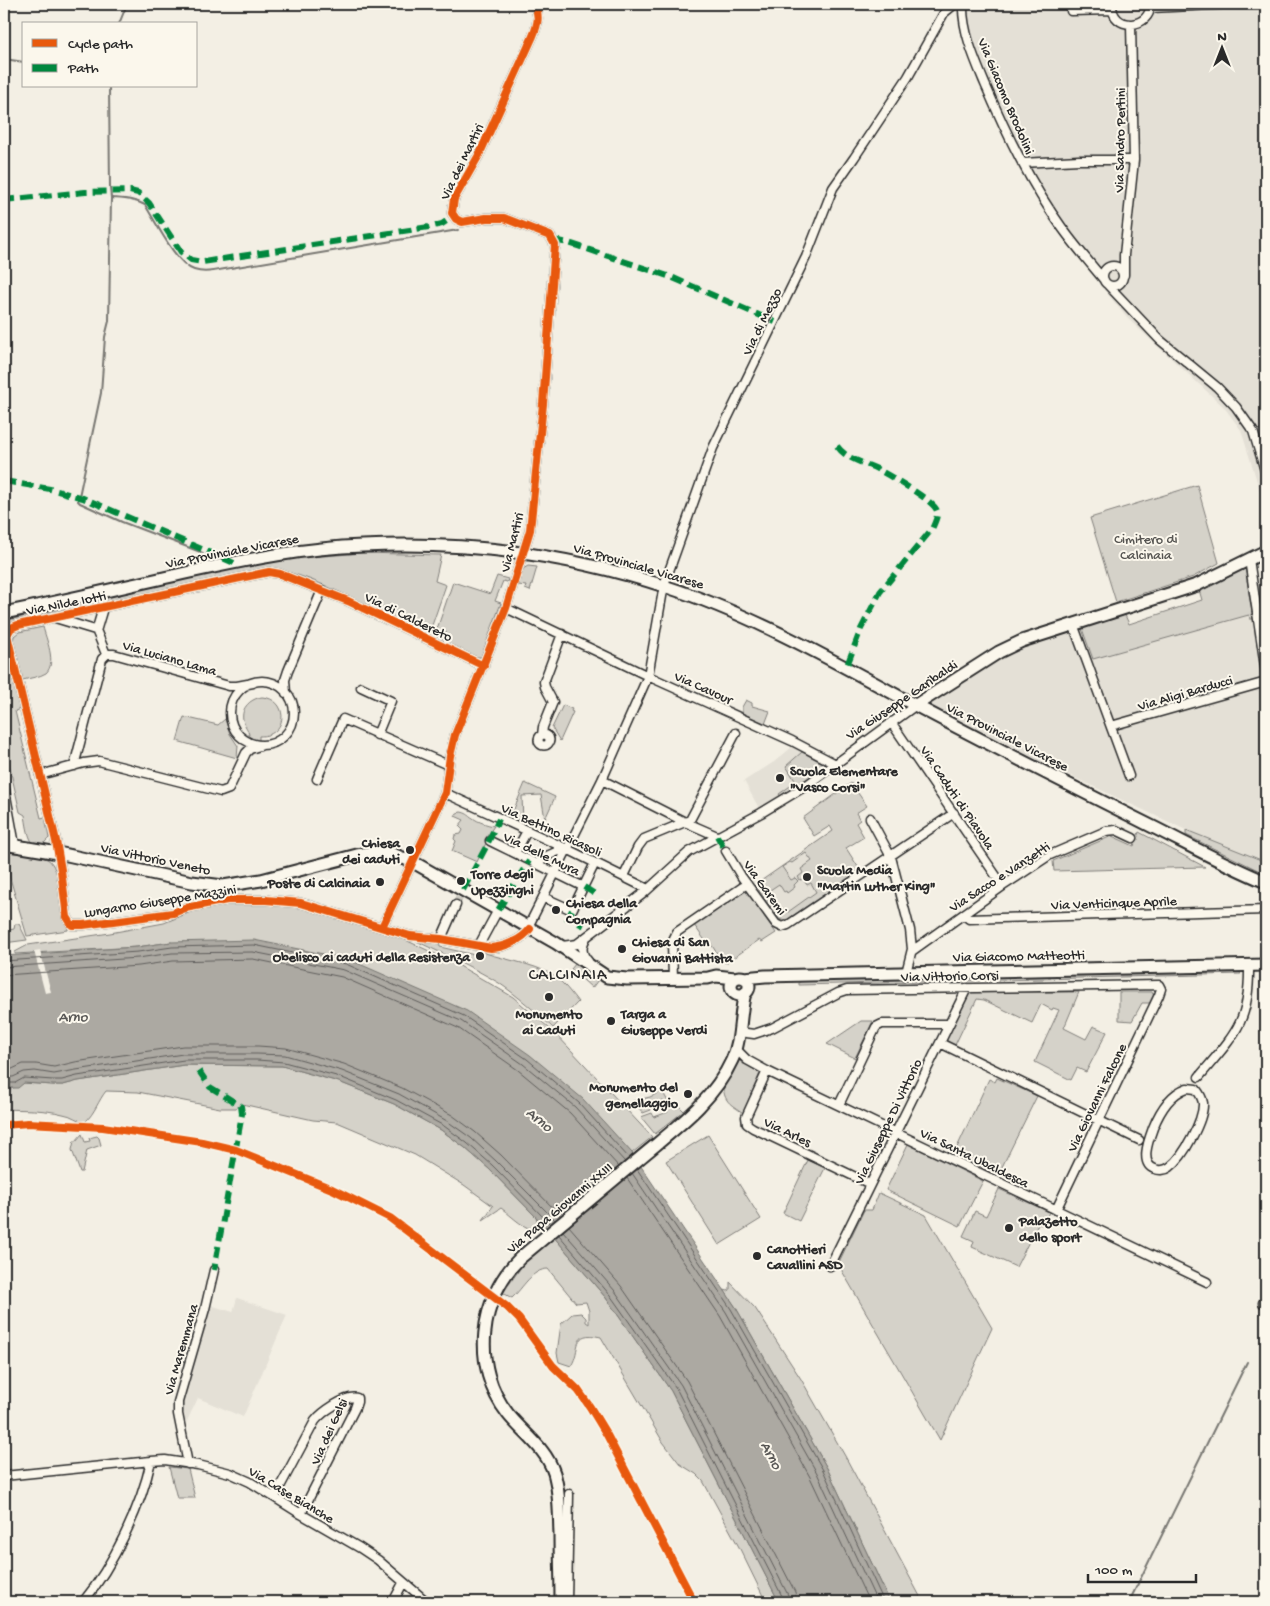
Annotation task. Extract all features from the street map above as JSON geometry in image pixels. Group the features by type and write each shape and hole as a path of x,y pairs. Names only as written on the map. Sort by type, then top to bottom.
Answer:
{"main road":[{"name":"Via Provinciale Vicarese","path":"4,613 234,563 313,550 359,546 424,544 523,552 581,563 664,585 706,600 760,624 1116,808 1266,882"},
{"name":"Via Giuseppe Garibaldi","path":"916,705 1009,647 1073,624 1197,585 1266,551"},
{"path":"10,845 58,853"},
{"name":"Via Vittorio Veneto","path":"58,853 170,878 223,886 261,880 366,854 386,852 413,862 462,893 498,910 560,946 599,972"},
{"name":"Via Giacomo Matteotti","path":"740,986 765,976 1266,965"},
{"path":"599,972 610,978 708,978 740,986"},
{"name":"Via Papa Giovanni XXIII","path":"561,1602 559,1513 556,1480 546,1456 510,1416 498,1398 490,1380 484,1344 486,1317 496,1289 512,1266 712,1095 736,1050 740,1018 740,986"}],"street":[{"name":"Via dei Martiri","path":"534,4 538,13 538,21 533,36 479,155 457,192 451,209 459,221 500,217 547,234 553,240 555,256"},
{"name":"Via di Mezzo","path":"529,928 602,780 648,676 664,585 713,448 806,257 832,188 885,112 926,47 944,13 955,4"},
{"name":"Via Giacomo Brodolini","path":"962,4 964,23 980,70 1000,118 1022,163 1062,228 1106,282"},
{"path":"1071,11 1112,7 1119,20 1131,25 1146,18 1150,6 1233,4"},
{"path":"1264,4 1266,13"},
{"name":"Via Sandro Pertini","path":"1123,301 1121,292 1134,160 1131,25"},
{"path":"1022,163 1134,160"},
{"path":"1092,266 1101,269 1117,262 1124,255"},
{"name":"Via Martiri","path":"382,928 445,793 448,765 455,735 506,608 531,526 555,256"},
{"path":"1106,282 1116,286 1123,278 1121,268 1114,265 1109,266 1103,273 1106,282 1160,340 1217,387 1246,418 1253,431 1266,474"},
{"path":"1249,560 1266,673"},
{"name":"Via Nilde Iotti","path":"58,853 7,635 9,630 14,626 269,572 280,574 322,590"},
{"path":"40,775 99,762 221,792 228,789 246,753 250,749 278,741 290,728 294,712 285,686 288,671 322,590"},
{"name":"Via di Caldereto","path":"322,590 484,666"},
{"name":"Via Nilde Iotti","path":"55,618 96,630 103,608"},
{"name":"Via Cavour","path":"506,608 834,763"},
{"path":"1073,624 1129,776"},
{"path":"96,630 106,654"},
{"path":"542,735 542,730 553,702 544,687 544,682 562,634"},
{"name":"Via Luciano Lama","path":"74,766 102,659 106,654 114,654 229,686 279,679 288,671"},
{"path":"260,746 249,743 241,738 233,728 230,718 231,705 235,695 242,688 257,682 276,685 288,694"},
{"name":"Via Aligi Barducci","path":"1111,726 1266,682"},
{"path":"361,687 391,701 377,735"},
{"name":"Via Giuseppe Garibaldi","path":"560,946 573,945 587,936 648,889 689,852 761,814 804,787 834,763 916,705"},
{"path":"317,779 342,719 448,765"},
{"name":"Via Caduti di Piavola","path":"891,722 1003,886"},
{"path":"624,876 644,839 690,820 736,733"},
{"path":"602,780 717,836"},
{"path":"4,785 13,828 10,845"},
{"name":"Via Bettino Ricasoli","path":"445,793 595,862 648,889"},
{"path":"891,857 954,813"},
{"path":"870,818 891,857 910,930 912,951 906,973"},
{"name":"Via Sacco e Vanzetti","path":"912,951 1003,886 1050,856 1106,831 1116,830 1134,838"},
{"path":"515,853 527,831"},
{"name":"Via delle Mura","path":"490,841 584,887"},
{"path":"536,864 547,856 567,849"},
{"name":"Via Garemi","path":"726,851 776,924 782,927 788,925 891,857"},
{"name":"Lungarno Giuseppe Mazzini","path":"58,853 67,917 72,925 152,916 227,900 301,903 410,936 441,939 478,947 505,946 521,937 529,928"},
{"path":"543,897 572,910 595,862"},
{"path":"673,979 672,942 677,932 747,884"},
{"path":"185,908 223,886"},
{"path":"441,939 456,906"},
{"path":"478,947 498,910"},
{"name":"Via Venticinque Aprile","path":"964,914 969,919 1266,910"},
{"path":"587,936 584,942 583,955 599,972"},
{"path":"1199,1077 1197,1086 1202,1101 1201,1114 1193,1134 1176,1162 1165,1170 1156,1169 1147,1162 1146,1150 1151,1133 1168,1102 1199,1077 1226,1046 1241,1023 1248,1001 1249,966"},
{"name":"Via Vittorio Corsi","path":"739,1032 754,1034 772,1028 838,993 848,990 1155,984 1161,987 1159,995"},
{"name":"Via Giuseppe Di Vittorio","path":"830,1266 967,988"},
{"name":"Via Giovanni Falcone","path":"1056,1210 1159,995"},
{"path":"839,1105 876,1026 882,1024 949,1024"},
{"path":"940,1043 1139,1140 1146,1150"},
{"name":"Via Santa Ubaldesca","path":"736,1050 747,1060 767,1071 1207,1282"},
{"name":"Via Arles","path":"767,1071 746,1117 747,1124 870,1184"},
{"path":"1187,1088 1196,1089 1200,1094"},
{"path":"1139,1140 1151,1133"},
{"name":"Via Maremmana","path":"188,1464 178,1414 178,1402 205,1309 214,1270"},
{"name":"Via dei Gelsi","path":"275,1496 320,1414 350,1397 357,1398 355,1408 302,1514"},
{"name":"Via Case Bianche","path":"4,1476 166,1460 213,1468 240,1477 275,1496 360,1548 378,1560 403,1583 428,1602"},
{"path":"83,1602 108,1567 119,1547 144,1486 150,1461"},
{"path":"567,1602 569,1494"},
{"path":"393,1602 403,1583"}],"shaded area":[{"path":"955,4 1266,4 1266,510 1241,430 1224,407 1127,318 1062,237 1018,165 995,120 960,27"},
{"path":"1254,562 1263,607 1266,607 1266,862 1186,830 920,705 1012,650 1124,613 1129,624 1202,600 1199,590"},
{"name":"Scuola Elementare \"Vasco Corsi\"","path":"792,747 826,765 797,788 760,810 744,781 774,762"},
{"name":"Scuola Media \"Martin Luther King\"","path":"833,830 860,870 785,921 779,919 755,885"},
{"path":"237,1298 287,1315 243,1417 198,1398 186,1423 182,1400 210,1305 233,1312"}],"green space":[{"name":"Cimitero di Calcinaia","path":"1197,485 1219,563 1193,577 1116,602 1090,518"},
{"path":"363,553 441,555 435,581 446,585 429,634 310,579 270,568 16,622 8,626 4,635 4,621 270,560"},
{"path":"528,566 537,567 530,591 525,589 526,586 518,585 523,569"},
{"path":"1245,567 1253,619 1250,619 1249,615 1245,616 1093,659 1081,626 1124,613 1129,624 1202,600 1199,590"},
{"path":"497,576 508,579 507,582 503,581 495,601 501,603 481,657 443,642 446,632 442,642 434,638 453,582 490,594"},
{"path":"43,627 51,657 49,669 44,674 23,680 13,642 14,636 19,632"},
{"path":"4,639 20,709 15,711 41,818 45,817 49,838 43,844 38,845 34,844 31,839 25,815 20,812 4,742"},
{"path":"262,697 271,699 277,704 281,710 282,718 276,731 269,735 259,736 259,741 251,742 247,740 246,735 249,735 244,723 243,714 249,703"},
{"path":"746,700 752,703 752,706 770,711 765,724 742,713 742,707"},
{"path":"563,705 572,709 571,711 573,712 560,741 552,728"},
{"path":"184,717 218,725 225,719 230,734 238,746 237,758 177,741"},
{"path":"802,752 826,765 797,788 781,797 779,794 796,782 786,766"},
{"path":"525,783 555,797 545,819 541,795 522,796 523,822 511,816"},
{"name":"Scuola Media \"Martin Luther King\"","path":"851,783 867,806 856,813 860,820 856,823 864,837 846,848 860,870 785,921 779,919 776,913 778,914 785,909 788,912 816,892 811,883 807,885 803,879 800,880 798,877 803,873 801,869 812,861 806,853 792,863 790,862 782,867 791,880 795,878 798,881 794,885 795,887 787,893 786,891 784,892 779,884 767,892 775,904 770,907 755,885 833,831 830,826 814,836 803,818"},
{"path":"461,812 480,822 494,826 485,839 486,843 477,862 452,851 456,841 454,839 455,835 461,834 463,830 459,826 464,820 455,816"},
{"path":"1186,830 1266,862 1266,874 1186,835"},
{"path":"1139,832 1205,867 1054,871 1053,861 1112,836 1134,846"},
{"path":"8,852 38,856 52,863 59,880 68,930 27,936 10,878"},
{"path":"746,890 776,933 762,942 759,940 726,963 722,961 709,941 706,942 694,925"},
{"path":"230,903 268,903 301,907 355,922 401,938 451,961 513,997 556,1034 652,1137 632,1153 627,1148 171,942 137,947 15,954 15,952 28,945 164,923 203,907"},
{"path":"15,924 19,924 27,940 4,943 4,931 14,929"},
{"path":"412,939 439,942 440,947 475,955 475,949 536,967 558,979 578,1002 553,1028 527,1004 499,983 467,965"},
{"path":"576,963 598,980 592,988 571,969"},
{"path":"1237,970 1241,974 799,985 799,980"},
{"path":"968,992 1079,992 1064,1028 1086,1039 1093,1026 1107,1032 1086,1072 1077,1068 1071,1080 1035,1062 1059,1010 1053,1008 1052,1010 1041,1004 1032,1023 984,1000 977,999 955,1045 944,1040"},
{"path":"1119,992 1152,992 1154,996 1150,1003 1142,1003 1132,1021 1119,1020"},
{"path":"861,1021 873,1021 855,1058 827,1044"},
{"path":"735,1058 760,1073 743,1113 728,1102 724,1090 726,1078"},
{"path":"184,1065 282,1066 339,1082 394,1104 441,1130 464,1147 489,1169 536,1217 540,1230 524,1226 501,1208 483,1220 493,1206 464,1185 415,1155 337,1122 313,1120 242,1104 236,1108 220,1108 138,1092 106,1091 85,1122 56,1112 4,1109 4,1088 11,1089 24,1083 63,1085 78,1081"},
{"path":"997,1078 1037,1096 998,1175 954,1154 989,1079 995,1082"},
{"path":"662,1091 669,1103 665,1105 663,1101 650,1106 651,1110 643,1113 633,1101 650,1097"},
{"path":"671,1104 674,1108 678,1105 684,1111 655,1134 641,1117 652,1113 654,1117 668,1112 666,1107"},
{"path":"82,1134 85,1142 90,1141 89,1138 97,1136 101,1145 87,1150 82,1172 80,1172 72,1150 74,1141"},
{"path":"708,1135 761,1219 719,1245 666,1161"},
{"path":"908,1144 983,1181 960,1226 886,1190"},
{"path":"808,1160 825,1168 799,1221 783,1213"},
{"path":"999,1189 1049,1212 1043,1225 1038,1224 1016,1267 972,1247 974,1241 963,1236 975,1211 986,1216"},
{"path":"879,1193 926,1215 992,1328 940,1440 838,1264 864,1210 872,1210"},
{"path":"554,1237 606,1298 671,1391 779,1602 766,1602 703,1481 680,1464 663,1442 601,1337 585,1336 581,1339 571,1366 559,1362 557,1353 561,1324 572,1314 581,1313 589,1324 589,1311 586,1302 576,1303 548,1269 537,1272 532,1276 512,1298 503,1293 526,1260"},
{"path":"730,1282 755,1308 801,1379 845,1456 923,1602 890,1602 827,1468 735,1306 724,1290 730,1290"},
{"path":"169,1467 188,1469 195,1498 177,1498"}],"water":[{"name":"Arno","path":"254,940 348,959 467,1011 530,1055 583,1099 632,1153 735,1306 827,1468 890,1602 779,1602 671,1391 606,1298 541,1222 489,1169 441,1130 394,1104 339,1082 282,1066 184,1065 78,1081 63,1085 24,1083 18,1088 4,1088 4,956 137,947 171,942"}],"pier":[{"path":"40,950 51,992 45,993 34,951"}],"waterway":[{"path":"120,22 127,4"},
{"path":"4,59 22,62"},
{"path":"109,88 111,198 109,321 105,337 101,393 78,501 122,522 203,553"},
{"path":"112,198 133,200 145,205 180,260 194,270 206,272 458,230"},
{"path":"1129,1602 1247,1362"}],"tunnel":[{"path":"456,905 460,896"}],"marked path":[{"path":"4,200 85,192 130,191 138,193 149,203 181,252 191,260 203,262 429,227 442,224 454,216"},
{"path":"553,240 569,243 671,277 775,322"},
{"path":"4,404 4,413"},
{"path":"837,446 850,458 877,469 900,482 928,501 937,511 932,529 880,592 861,629 846,668"},
{"path":"4,481 50,489 83,498 234,563"},
{"path":"463,890 499,819"},
{"path":"717,836 726,851"},
{"path":"498,910 529,861"},
{"path":"584,887 595,894"},
{"path":"567,921 572,910"},
{"path":"580,927 586,914"},
{"path":"199,1071 210,1087 241,1106 242,1114 214,1270"}],"cycle path":[{"path":"382,927 445,793 455,735 506,608 530,530 543,404 555,245 550,236 504,218 486,218 462,222 456,219 452,213 454,199 479,155 535,32 538,16 534,4"},
{"path":"484,666 348,601 280,574 269,572 18,625 11,628 7,635 56,841 67,917 72,925 173,913 185,908 227,900 266,900 301,903 410,936 441,939 491,948 513,942 530,929"},
{"path":"4,1125 28,1123 103,1127 202,1142 236,1150 332,1189 390,1218 507,1307 519,1319 553,1366 578,1390 607,1435 694,1602"}],"place":[{"name":"Scuola Elementare \"Vasco Corsi\"","path":"780,778"},
{"name":"Chiesa dei caduti","path":"410,850"},
{"name":"Scuola Media \"Martin Luther King\"","path":"807,877"},
{"name":"Torre degli Upezzinghi","path":"461,881"},
{"name":"Poste di Calcinaia","path":"380,882"},
{"name":"Chiesa della Compagnia","path":"556,910"},
{"name":"Chiesa di San Giovanni Battista","path":"622,949"},
{"name":"Obelisco ai caduti della Resistenza","path":"480,956"},
{"name":"Monumento ai Caduti","path":"549,997"},
{"name":"Targa a Giuseppe Verdi","path":"611,1021"},
{"name":"Monumento del gemellaggio","path":"688,1094"},
{"name":"Palazetto dello sport","path":"1009,1228"},
{"name":"Canottieri Cavallini ASD","path":"757,1256"}],"district":[{"name":"CALCINAIA","path":"568,973"}]}
